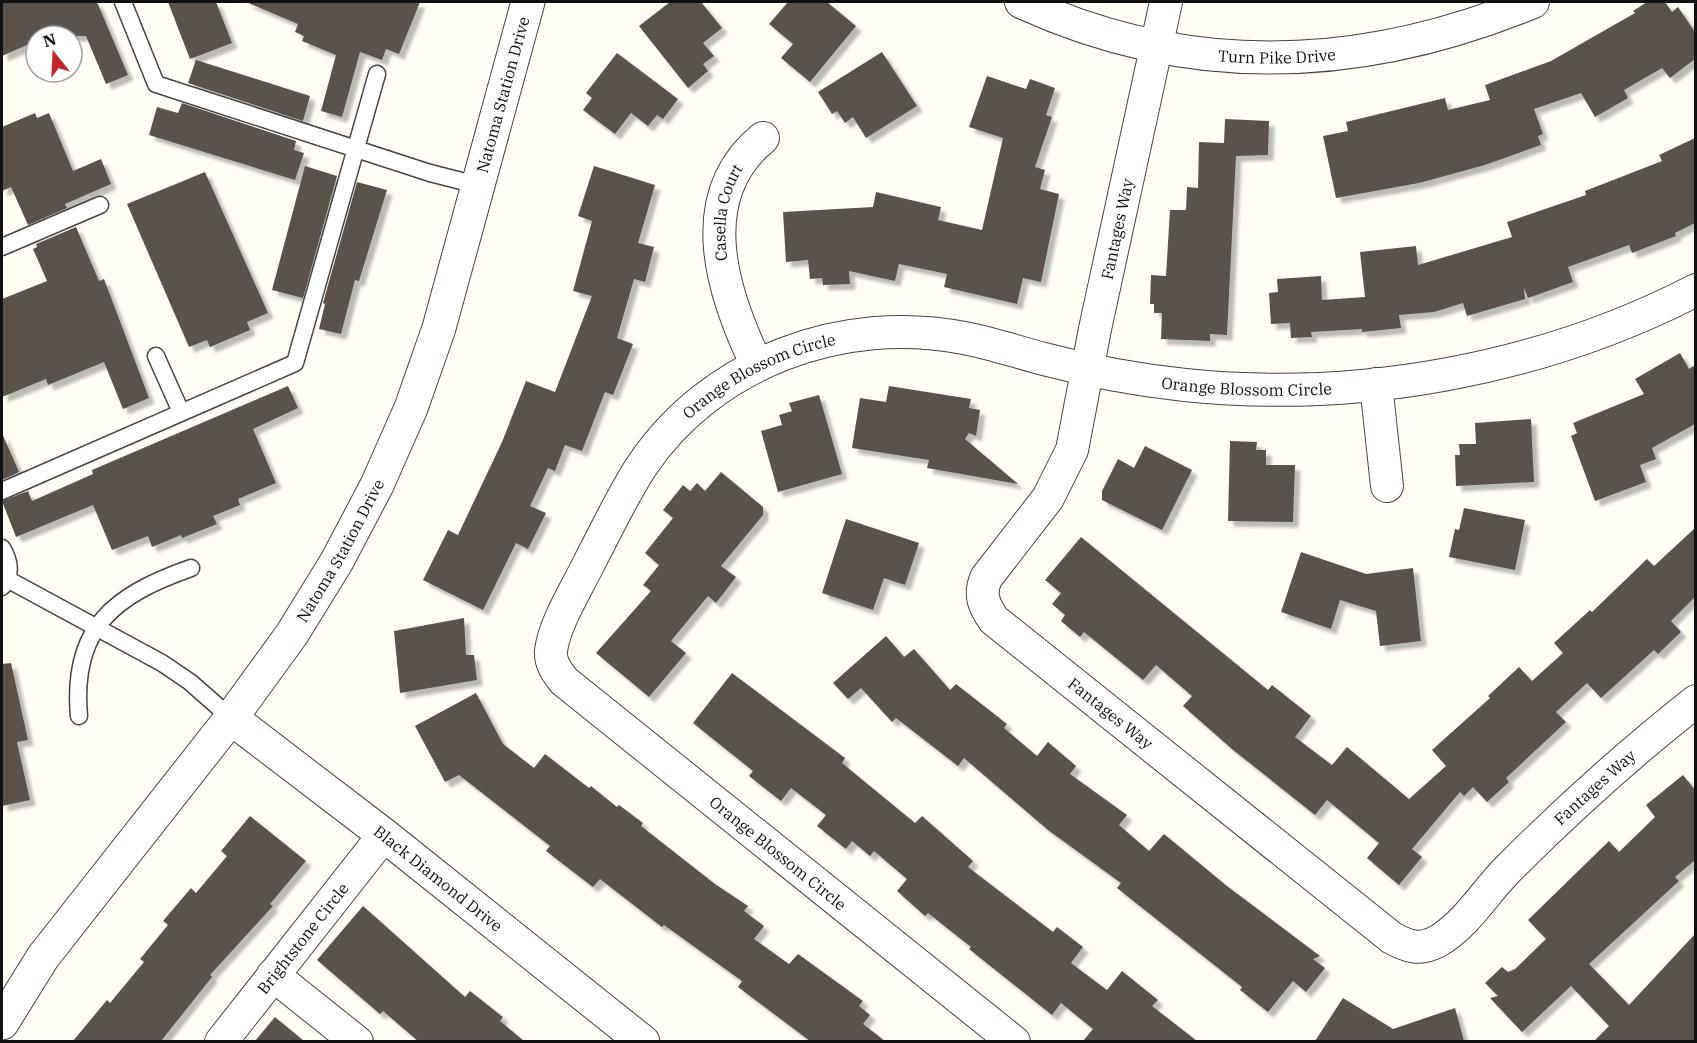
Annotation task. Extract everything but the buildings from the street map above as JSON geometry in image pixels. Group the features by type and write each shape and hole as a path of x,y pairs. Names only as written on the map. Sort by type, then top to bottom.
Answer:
{"street":[{"name":"Natoma Station Drive","path":"2,1023 44,957 88,898 231,718 292,633 337,561 376,485 411,408 439,328 528,2"},
{"name":"Turn Pike Drive","path":"1022,2 1097,31 1157,46 1222,56 1275,58 1349,54 1412,43 1473,26 1533,2"},
{"name":"Fantages Way","path":"1166,2 1087,368 1072,450 1048,498 986,578 982,588 983,601 987,609 1000,626 1392,938 1409,948 1423,948 1440,940 1577,801 1695,700"},
{"name":"Casella Court","path":"757,365 739,328 727,288 719,220 726,184 737,163 763,138"},
{"name":"Orange Blossom Circle","path":"1014,1041 564,681 554,668 550,653 567,608 643,465 669,431 701,402 757,365 795,348 837,337 880,331 924,331 967,338 1087,368 1186,385 1251,389 1316,388 1376,384 1494,364 1558,346 1620,324 1695,290"},
{"path":"1376,384 1387,486"},
{"name":"Black Diamond Drive","path":"231,718 384,835 643,1041"},
{"name":"Brightstone Circle","path":"221,1041 384,835"},
{"path":"273,975 357,1041"}],"lane":[{"path":"123,2 156,84 355,146 430,173 477,185"},
{"path":"2,491 295,363 377,74"},
{"path":"2,247 100,205"},
{"path":"156,356 181,412"},
{"path":"2,548 9,565 4,584 94,628 181,676 231,718"},
{"path":"79,716 77,691 80,665 94,628 124,598 157,580 191,568"}]}
